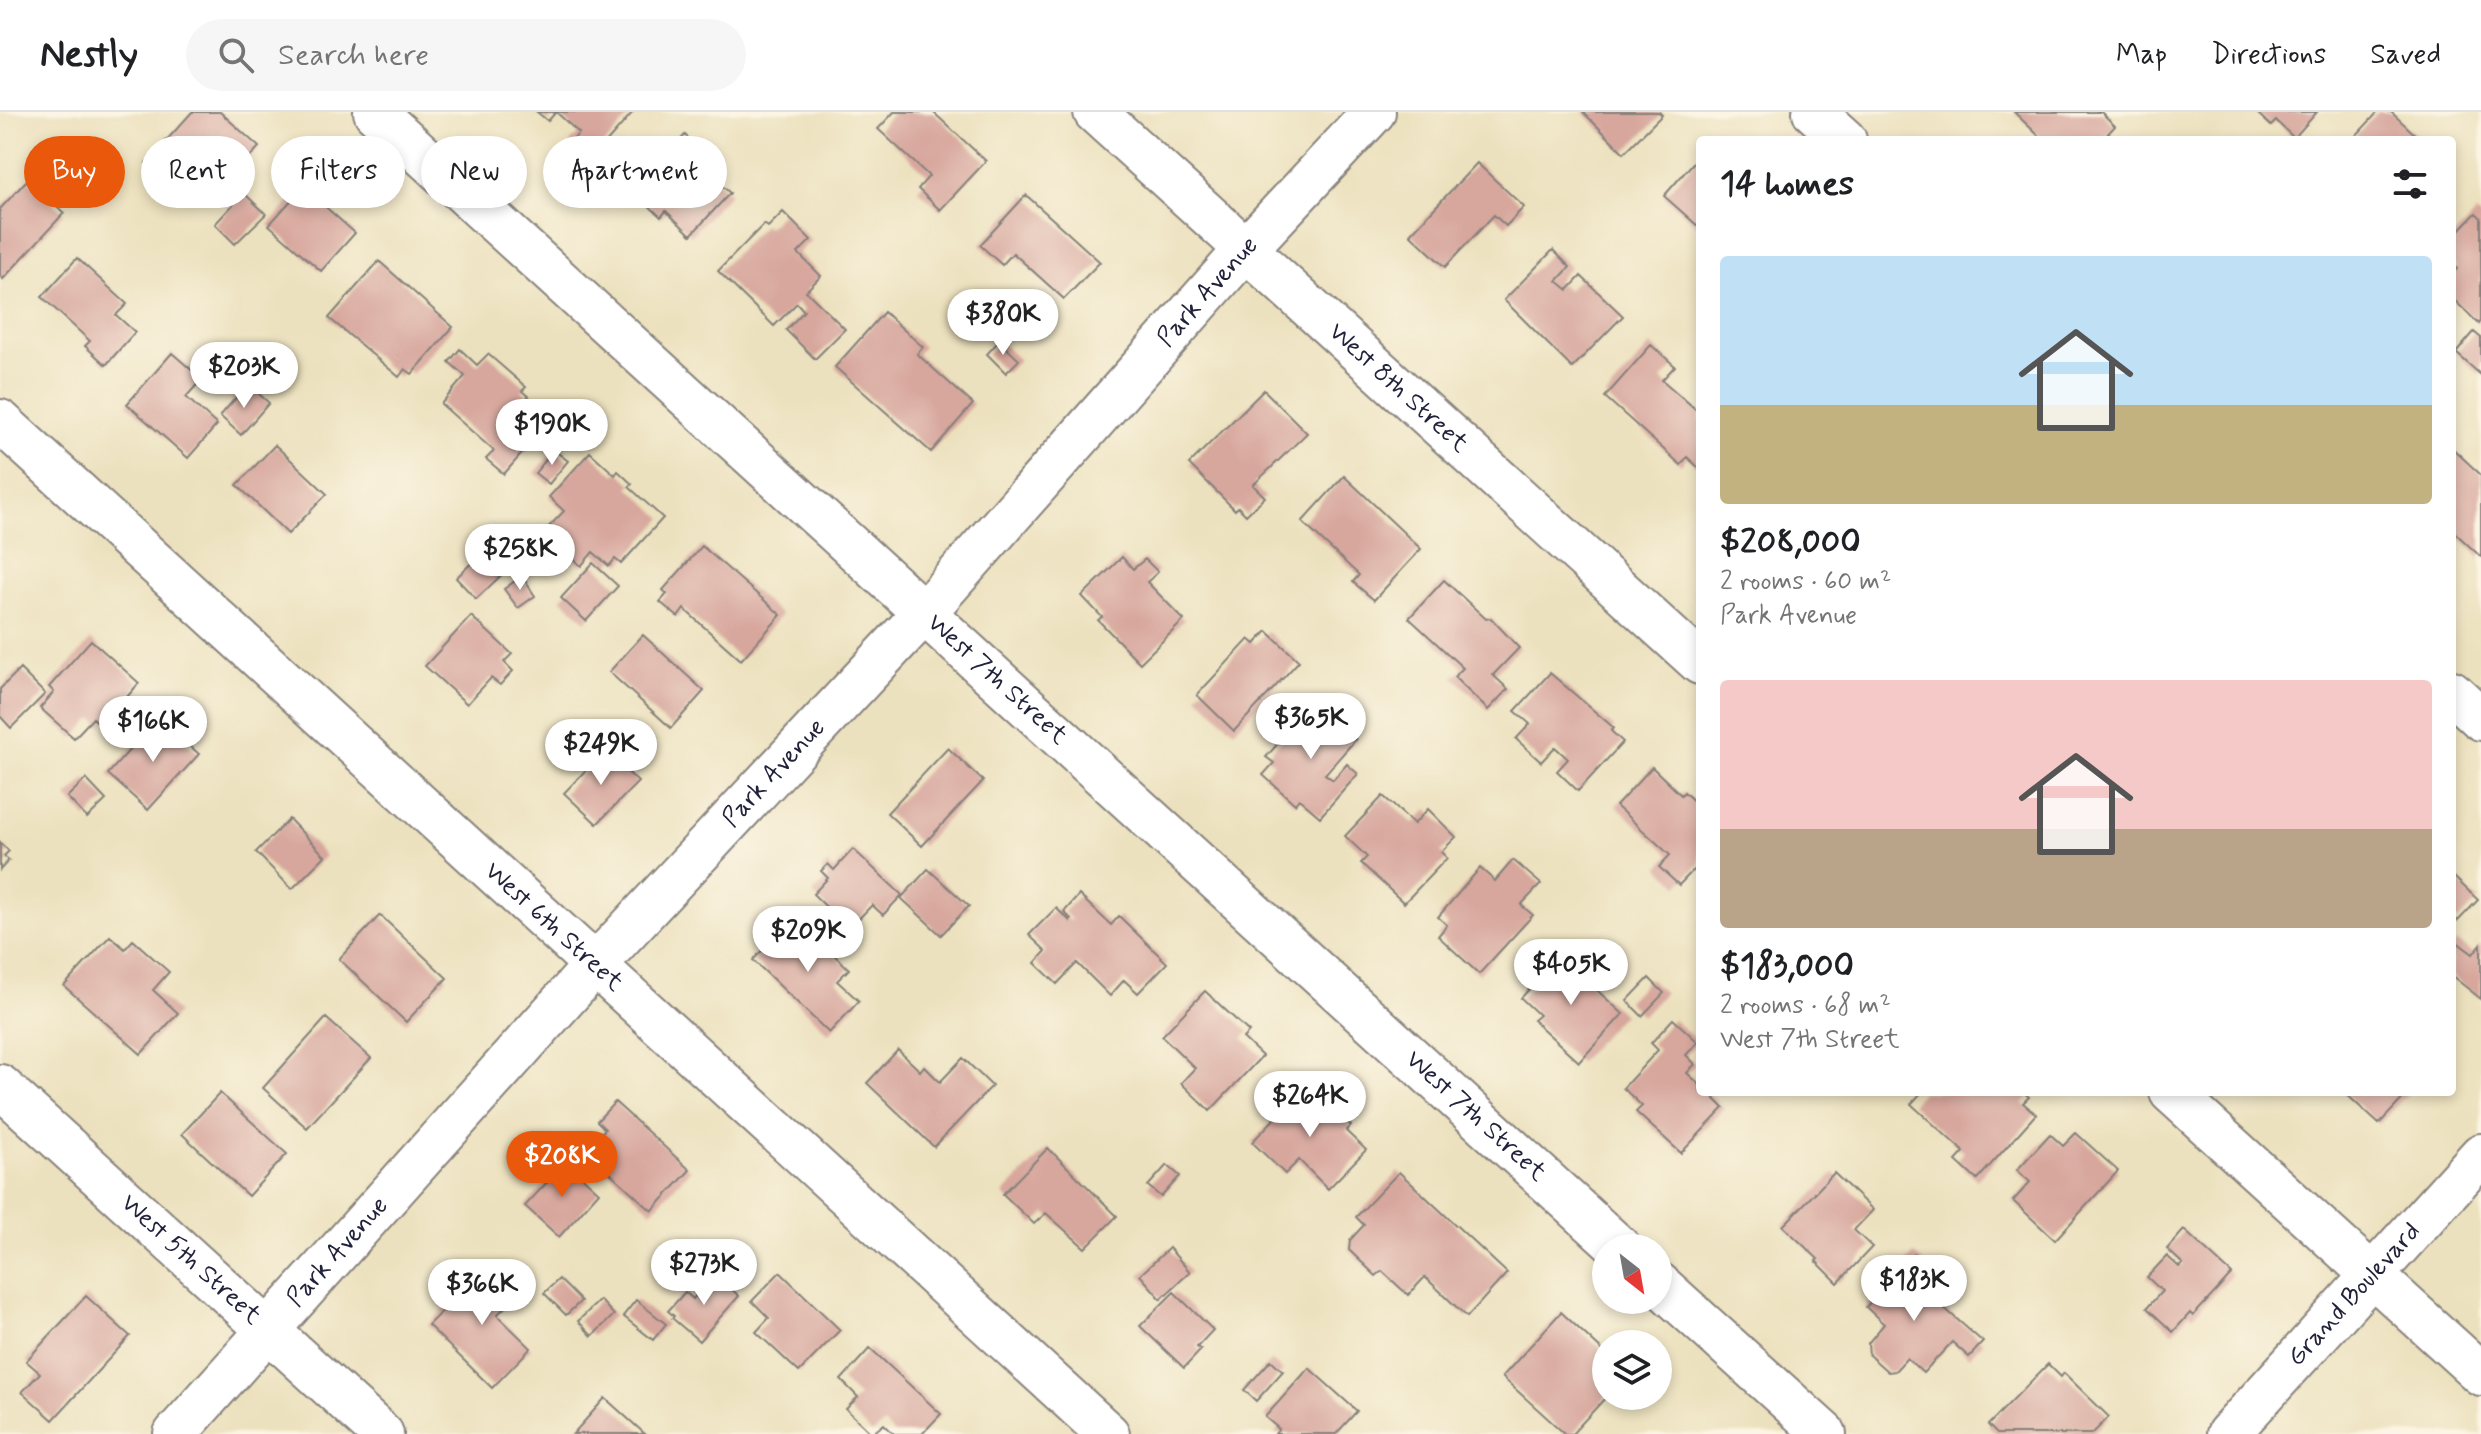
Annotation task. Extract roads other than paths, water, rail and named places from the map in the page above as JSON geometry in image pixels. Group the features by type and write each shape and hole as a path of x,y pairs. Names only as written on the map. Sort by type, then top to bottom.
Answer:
{"street":[{"name":"West 7th Street","path":"375,112 1605,1234"},
{"name":"West 8th Street","path":"1095,112 1696,659"},
{"name":"Park Avenue","path":"175,1434 595,965 923,614 1246,249 1374,112"},
{"path":"1814,112 1841,136"},
{"name":"West 6th Street","path":"0,421 1108,1434"},
{"path":"2456,696 2481,719"},
{"name":"West 5th Street","path":"0,1086 382,1434"},
{"path":"2175,1096 2481,1374"},
{"name":"Grand Boulevard","path":"2228,1434 2481,1155"},
{"path":"1672,1296 1825,1434"}]}
